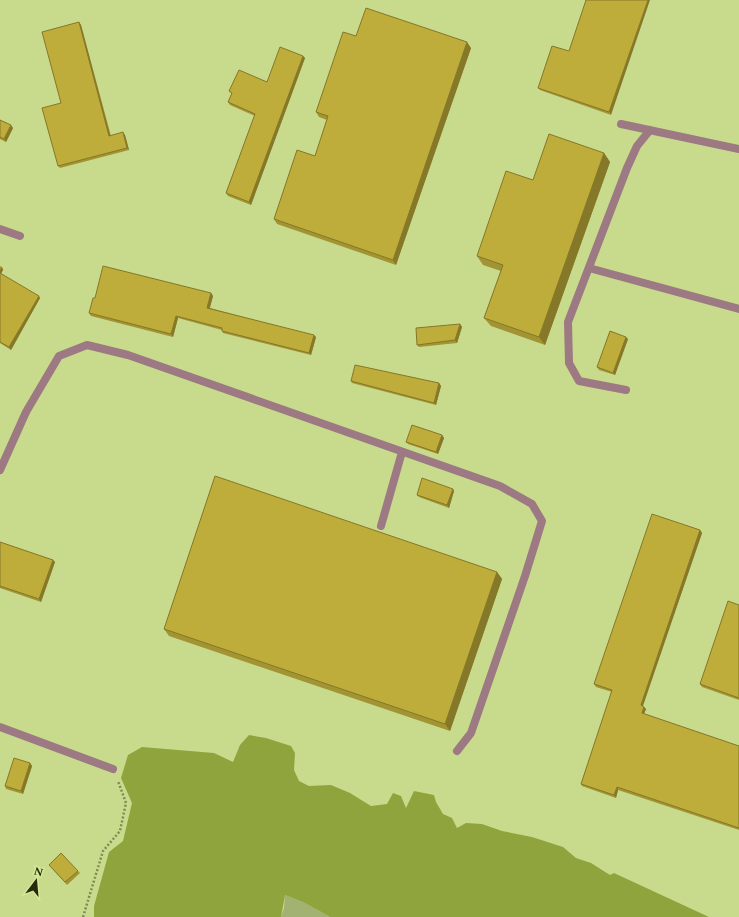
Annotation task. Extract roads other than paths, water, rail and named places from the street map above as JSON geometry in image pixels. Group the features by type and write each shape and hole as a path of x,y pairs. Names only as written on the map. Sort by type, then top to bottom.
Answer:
{"lane":[{"path":"621,124 739,149"},
{"path":"626,390 579,381 568,363 568,322 637,146 650,130"},
{"path":"0,229 20,236"},
{"path":"588,268 739,309"},
{"path":"0,470 26,412 59,356 87,345 128,355 500,486 532,504 542,521 525,576 471,732 457,751"},
{"path":"381,526 402,452"},
{"path":"0,727 113,769"}]}
